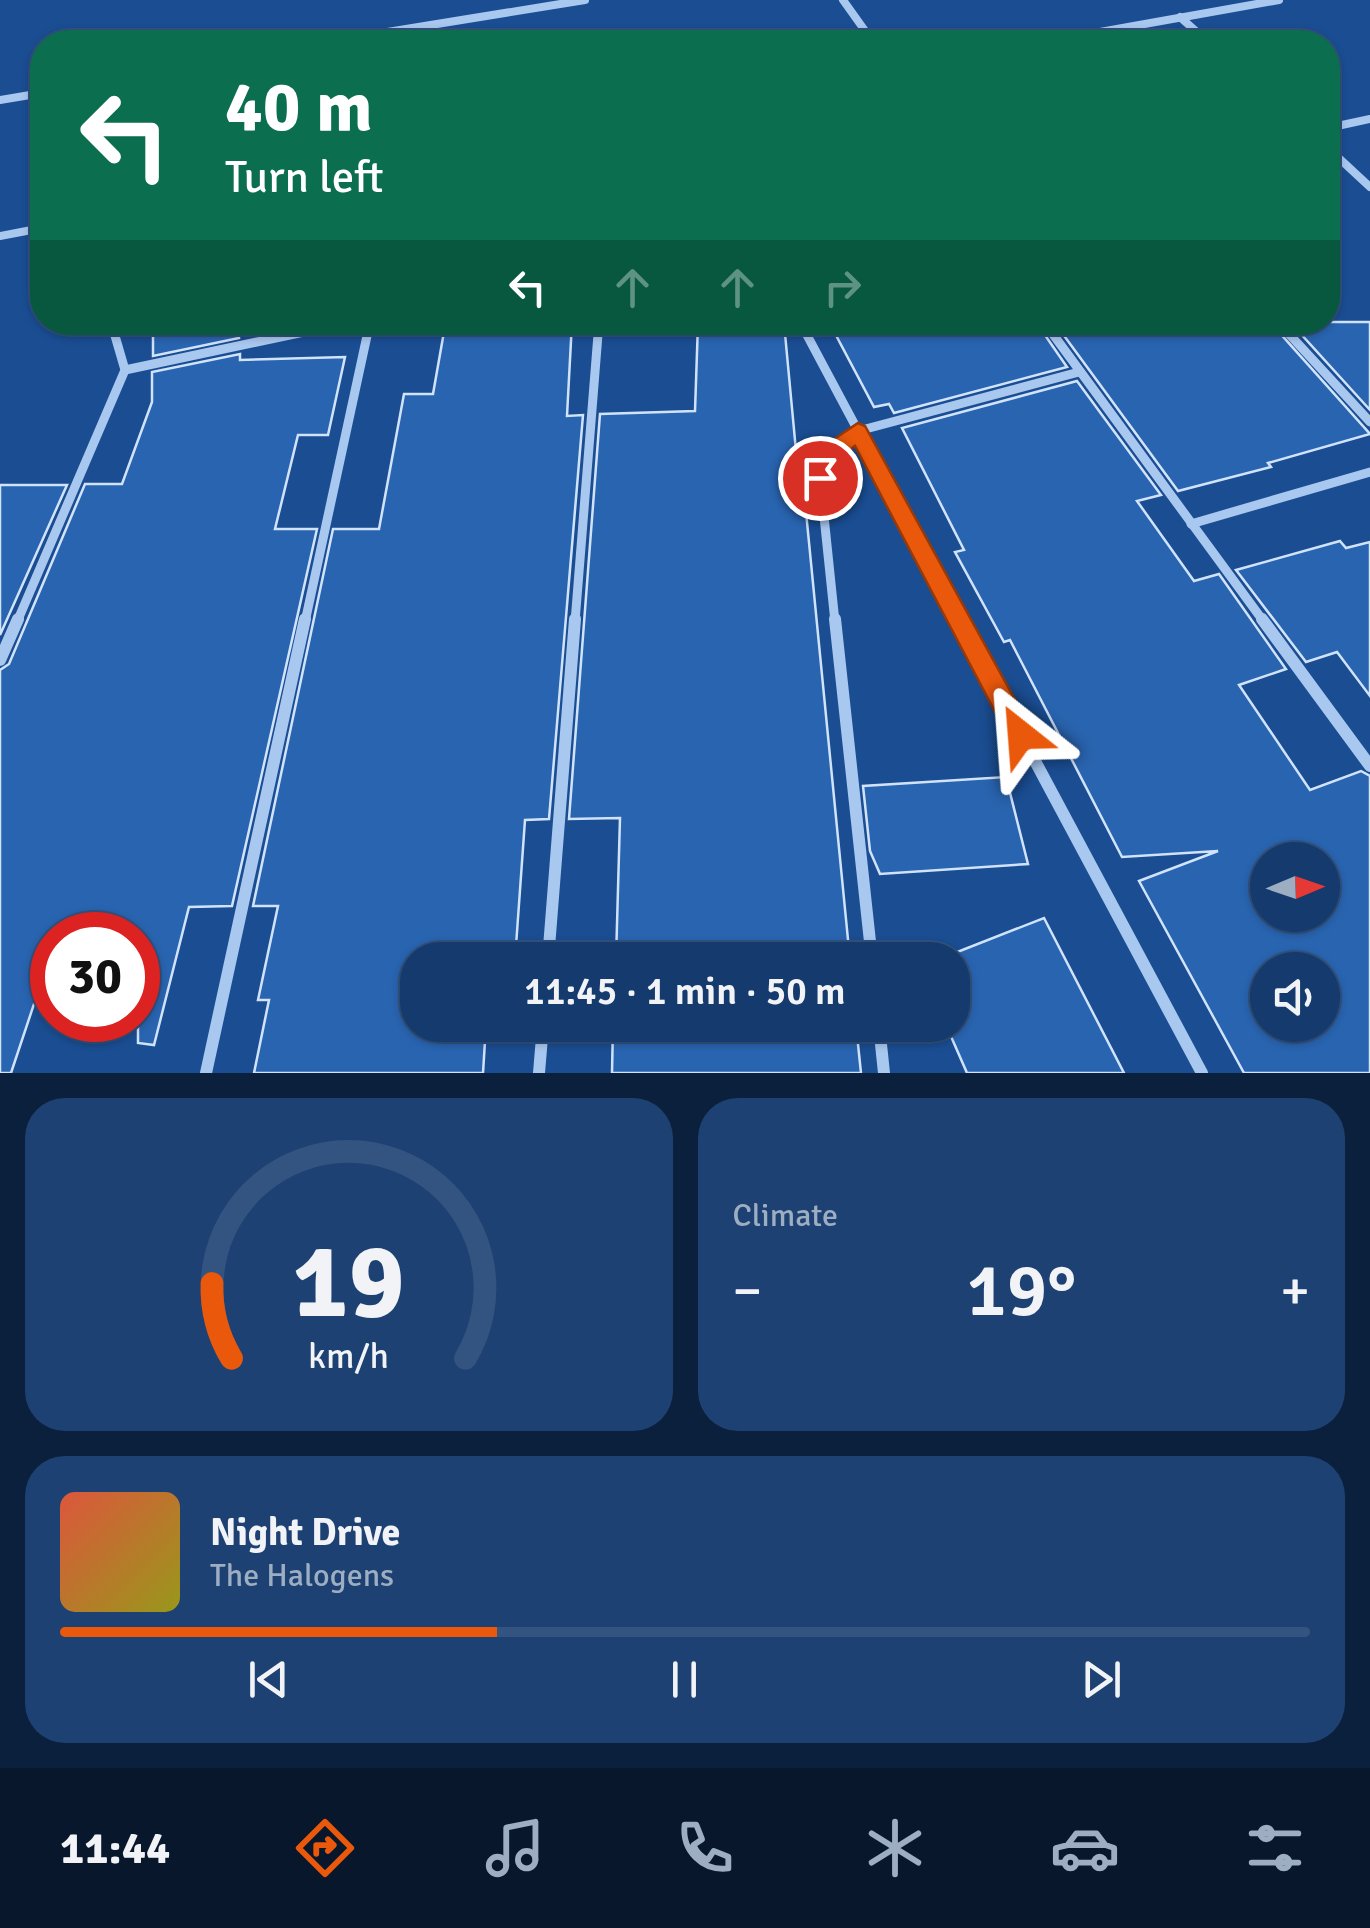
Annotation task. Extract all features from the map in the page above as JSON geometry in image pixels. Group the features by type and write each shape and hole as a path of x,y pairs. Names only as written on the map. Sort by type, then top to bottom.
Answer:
{"street":[{"path":"415,30 585,0"},
{"path":"843,0 864,30"},
{"path":"1204,0 1217,10"},
{"path":"1109,30 1279,0"},
{"path":"1180,17 1195,30"},
{"path":"0,100 30,94"},
{"path":"1340,125 1370,118"},
{"path":"1340,159 1370,187"},
{"path":"0,236 30,230"},
{"path":"0,660 125,370 115,335"},
{"path":"125,370 289,335"},
{"path":"206,1073 367,335"},
{"path":"549,942 598,335"},
{"path":"807,335 1202,1073"},
{"path":"1053,335 1370,766"},
{"path":"1290,335 1370,422"},
{"path":"870,942 820,478 835,450 858,432 1079,372"},
{"path":"1192,524 1370,472"},
{"path":"539,1073 542,1042"},
{"path":"881,1042 884,1073"}],"building":[{"path":"1340,322 1370,322 1370,410 1302,335 1340,335"},
{"path":"153,335 239,335 239,338 153,356"},
{"path":"443,335 571,335 567,416 583,415 549,819 525,820 516,942 400,942 400,1042 485,1042 483,1073 254,1073 269,1000 258,1000 278,906 253,906 333,529 379,529 404,394 433,394"},
{"path":"698,335 785,335 848,942 617,942 620,818 569,819 600,414 695,411"},
{"path":"836,335 1045,335 1067,367 894,413 889,404 874,407"},
{"path":"1064,335 1282,335 1370,434 1268,463 1271,467 1178,491"},
{"path":"240,354 240,360 345,357 328,435 298,435 275,529 317,529 232,906 189,907 160,1021 160,912 30,912 30,1016 11,1073 0,1073 0,670 9,664 85,484 122,484 152,402 152,372"},
{"path":"1077,381 1161,495 1137,501 1194,581 1219,574 1286,669 1239,685 1310,790 1361,771 1370,776 1370,1073 1244,1073 1139,881 1218,851 1122,857 1010,640 1004,642 955,552 964,550 902,428"},
{"path":"0,485 67,485 0,635"},
{"path":"1340,541 1346,548 1370,542 1370,696 1337,652 1306,662 1236,570"},
{"path":"1006,777 1028,864 880,874 870,851 863,786"},
{"path":"1044,918 1124,1073 967,1073 953,1042 970,1042 970,947"},
{"path":"613,1042 858,1042 861,1073 612,1073"}],"route":[{"path":"820,478 835,450 858,432 1021,735"}]}
